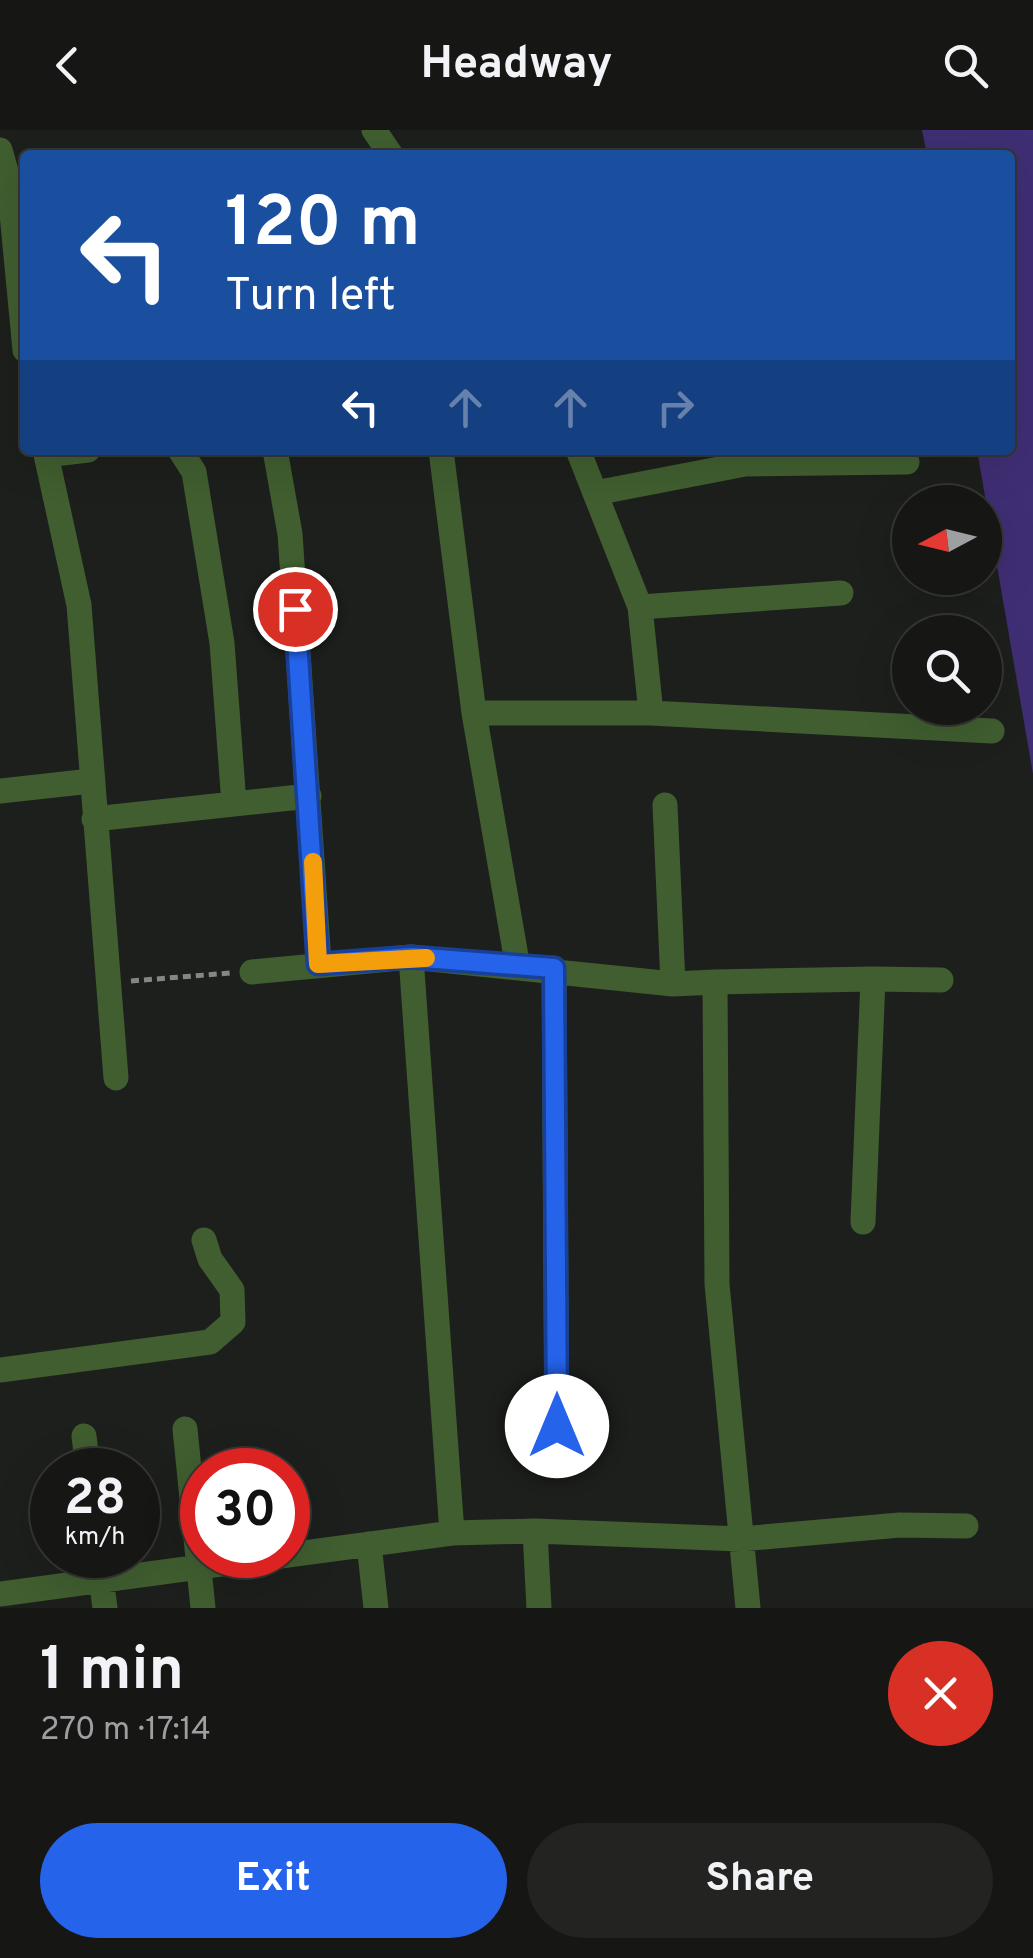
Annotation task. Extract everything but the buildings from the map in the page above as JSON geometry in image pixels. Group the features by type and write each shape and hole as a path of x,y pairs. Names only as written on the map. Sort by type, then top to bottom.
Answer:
{"street":[{"path":"0,150 17,183 20,246"},
{"path":"47,455 79,605 116,1078"},
{"path":"183,455 194,472 222,642 234,804"},
{"path":"276,455 290,534 318,964"},
{"path":"442,455 474,713 518,968"},
{"path":"580,455 640,607 651,713"},
{"path":"595,493 740,457 907,462"},
{"path":"640,607 840,593"},
{"path":"474,713 651,713 992,731"},
{"path":"0,791 91,781"},
{"path":"94,818 309,796"},
{"path":"665,805 673,984"},
{"path":"411,957 452,1533"},
{"path":"252,972 411,957 554,968 673,984 941,980"},
{"path":"554,968 557,1464"},
{"path":"864,1222 873,979"},
{"path":"715,982 717,1284 748,1608"},
{"path":"0,1370 210,1342 233,1322 232,1290 210,1259 204,1240"},
{"path":"185,1428 187,1448"},
{"path":"84,1436 85,1448"},
{"path":"310,1552 452,1533 535,1531 742,1539 900,1525 966,1526"},
{"path":"535,1531 539,1608"},
{"path":"369,1544 376,1608"},
{"path":"4,1608 0,1598 67,1578"},
{"path":"101,1578 105,1608"},
{"path":"200,1578 204,1608"}],"path":[{"path":"108,982 252,972"}],"shaded area":[{"path":"922,130 1033,130 1033,774 1002,595 1002,485 983,485 978,455 1015,455 1015,150 926,150"}],"slow traffic":[{"path":"313,862 318,964 426,958"}],"route":[{"path":"295,609 318,964 411,957 554,968 557,1426"}]}
